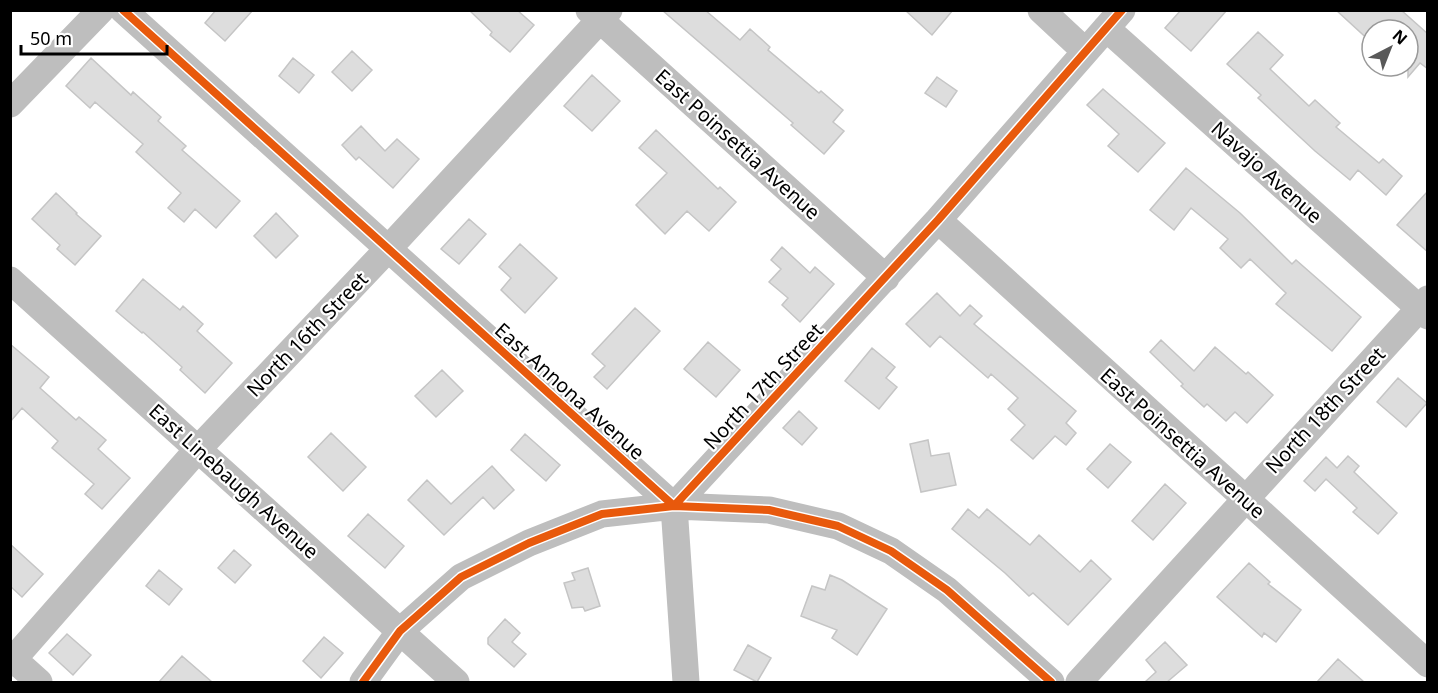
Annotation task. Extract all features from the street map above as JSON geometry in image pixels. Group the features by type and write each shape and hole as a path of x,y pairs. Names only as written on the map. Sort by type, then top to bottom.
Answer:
{"street":[{"path":"10,104 101,10"},
{"name":"East Annona Avenue","path":"123,10 674,506"},
{"path":"1041,10 1085,51"},
{"name":"North 16th Street","path":"12,659 198,449 388,249 600,14"},
{"name":"East Poinsettia Avenue","path":"600,14 886,278"},
{"name":"North 17th Street","path":"674,506 886,278 1114,19"},
{"name":"Navajo Avenue","path":"1114,19 1425,308"},
{"name":"East Poinsettia Avenue","path":"938,220 1428,664"},
{"name":"East Linebaugh Avenue","path":"10,280 456,682"},
{"name":"North 18th Street","path":"1079,682 1244,499 1425,308"},
{"path":"674,506 686,682"},
{"path":"363,682 400,631 461,578 529,543 602,514 674,506 769,510 838,526 891,551 947,590 1051,682"},
{"path":"12,659 39,682"}],"building":[{"path":"216,10 253,10 225,41 205,23"},
{"path":"469,10 517,10 534,25 510,52 490,35 492,32"},
{"path":"662,10 705,10 740,40 750,29 770,47 768,50 843,110 833,122 844,131 824,154 791,125 793,123"},
{"path":"905,10 953,10 932,35"},
{"path":"1181,10 1227,10 1191,51 1165,28"},
{"path":"1336,10 1401,10 1410,18 1360,18 1360,32"},
{"path":"1420,27 1428,34 1428,69 1420,63"},
{"path":"1258,32 1283,55 1270,69 1309,106 1315,100 1340,123 1336,127 1379,163 1383,159 1402,176 1386,195 1358,170 1350,180 1258,98 1261,95 1227,64"},
{"path":"352,51 372,70 352,91 332,72"},
{"path":"91,58 131,95 133,92 161,117 158,121 186,146 182,150 240,201 216,228 195,209 184,222 168,208 181,193 136,152 143,144 95,102 90,108 66,86"},
{"path":"293,58 314,75 299,93 279,76"},
{"path":"592,75 620,101 592,131 564,106"},
{"path":"937,77 957,91 946,107 925,93"},
{"path":"1103,89 1165,143 1138,172 1108,146 1119,134 1087,105"},
{"path":"361,126 385,151 397,139 419,159 393,188 359,157 356,160 342,145"},
{"path":"656,130 718,189 720,187 736,202 709,231 687,211 665,234 636,205 667,173 639,148"},
{"path":"1186,168 1240,213 1292,264 1296,260 1361,317 1332,351 1276,304 1286,293 1250,259 1241,268 1220,248 1228,239 1191,208 1174,230 1150,210"},
{"path":"1428,191 1428,252 1397,225"},
{"path":"56,193 101,236 75,265 57,249 60,245 32,219"},
{"path":"276,213 298,236 276,258 254,236"},
{"path":"469,219 486,234 459,264 441,249"},
{"path":"520,244 557,278 525,313 501,290 511,278 499,267"},
{"path":"782,247 810,273 815,267 834,284 800,322 782,305 788,298 769,282 781,269 771,260"},
{"path":"143,279 180,310 183,306 203,324 197,331 232,363 205,393 180,370 182,367 116,311"},
{"path":"937,293 960,316 970,305 982,316 974,324 1076,411 1066,423 1076,433 1066,445 1055,436 1033,459 1011,440 1025,425 1008,409 1018,398 991,374 988,378 940,336 930,347 906,324"},
{"path":"635,308 660,331 607,389 594,377 605,366 592,354"},
{"path":"1161,340 1194,371 1215,347 1273,395 1247,423 1235,412 1226,421 1207,404 1204,407 1150,352"},
{"path":"708,342 740,370 716,397 684,369"},
{"path":"10,344 49,377 40,388 76,420 79,417 106,440 98,449 130,478 102,509 85,494 94,484 52,448 58,441 22,408 10,422"},
{"path":"872,348 895,367 886,378 897,387 879,409 845,381"},
{"path":"442,370 463,391 436,417 415,396"},
{"path":"1398,378 1427,403 1406,427 1377,402"},
{"path":"799,411 817,428 802,445 783,428"},
{"path":"331,433 366,467 343,491 308,457"},
{"path":"525,434 560,465 546,481 511,450"},
{"path":"928,440 931,456 949,453 956,485 921,492 910,444"},
{"path":"1110,444 1131,462 1108,488 1087,469"},
{"path":"1348,456 1359,466 1354,472 1397,513 1378,534 1353,512 1357,508 1326,479 1315,491 1304,481 1326,457 1337,468"},
{"path":"492,466 514,490 494,509 483,497 444,535 408,500 427,480 451,504"},
{"path":"1165,484 1186,503 1153,540 1132,521"},
{"path":"968,509 979,518 987,509 1030,545 1039,535 1080,572 1091,560 1111,579 1068,625 1033,593 1029,596 952,529"},
{"path":"368,514 404,546 385,568 348,536"},
{"path":"10,544 43,574 22,597 10,586"},
{"path":"234,550 251,565 235,583 218,568"},
{"path":"1249,563 1270,582 1268,584 1301,610 1276,642 1264,633 1262,637 1217,597"},
{"path":"588,568 600,606 585,611 583,607 572,608 564,583 575,580 572,573"},
{"path":"159,570 182,589 169,605 146,586"},
{"path":"830,575 842,580 887,609 857,655 832,638 837,630 801,616 812,586 825,590"},
{"path":"505,619 520,633 512,642 526,654 514,667 488,644 488,638"},
{"path":"67,634 91,655 73,675 49,653"},
{"path":"324,637 343,653 321,678 303,661"},
{"path":"1165,642 1187,665 1167,682 1145,682 1156,672 1146,660"},
{"path":"748,645 771,658 757,682 734,670"},
{"path":"182,656 212,682 159,682"},
{"path":"1338,659 1364,682 1317,682"}],"cycle path":[{"path":"123,10 674,506 769,510 838,526 891,551 947,590 1051,682"},
{"path":"363,682 400,631 461,577 529,543 602,514 674,506 938,220 1122,10"}]}
